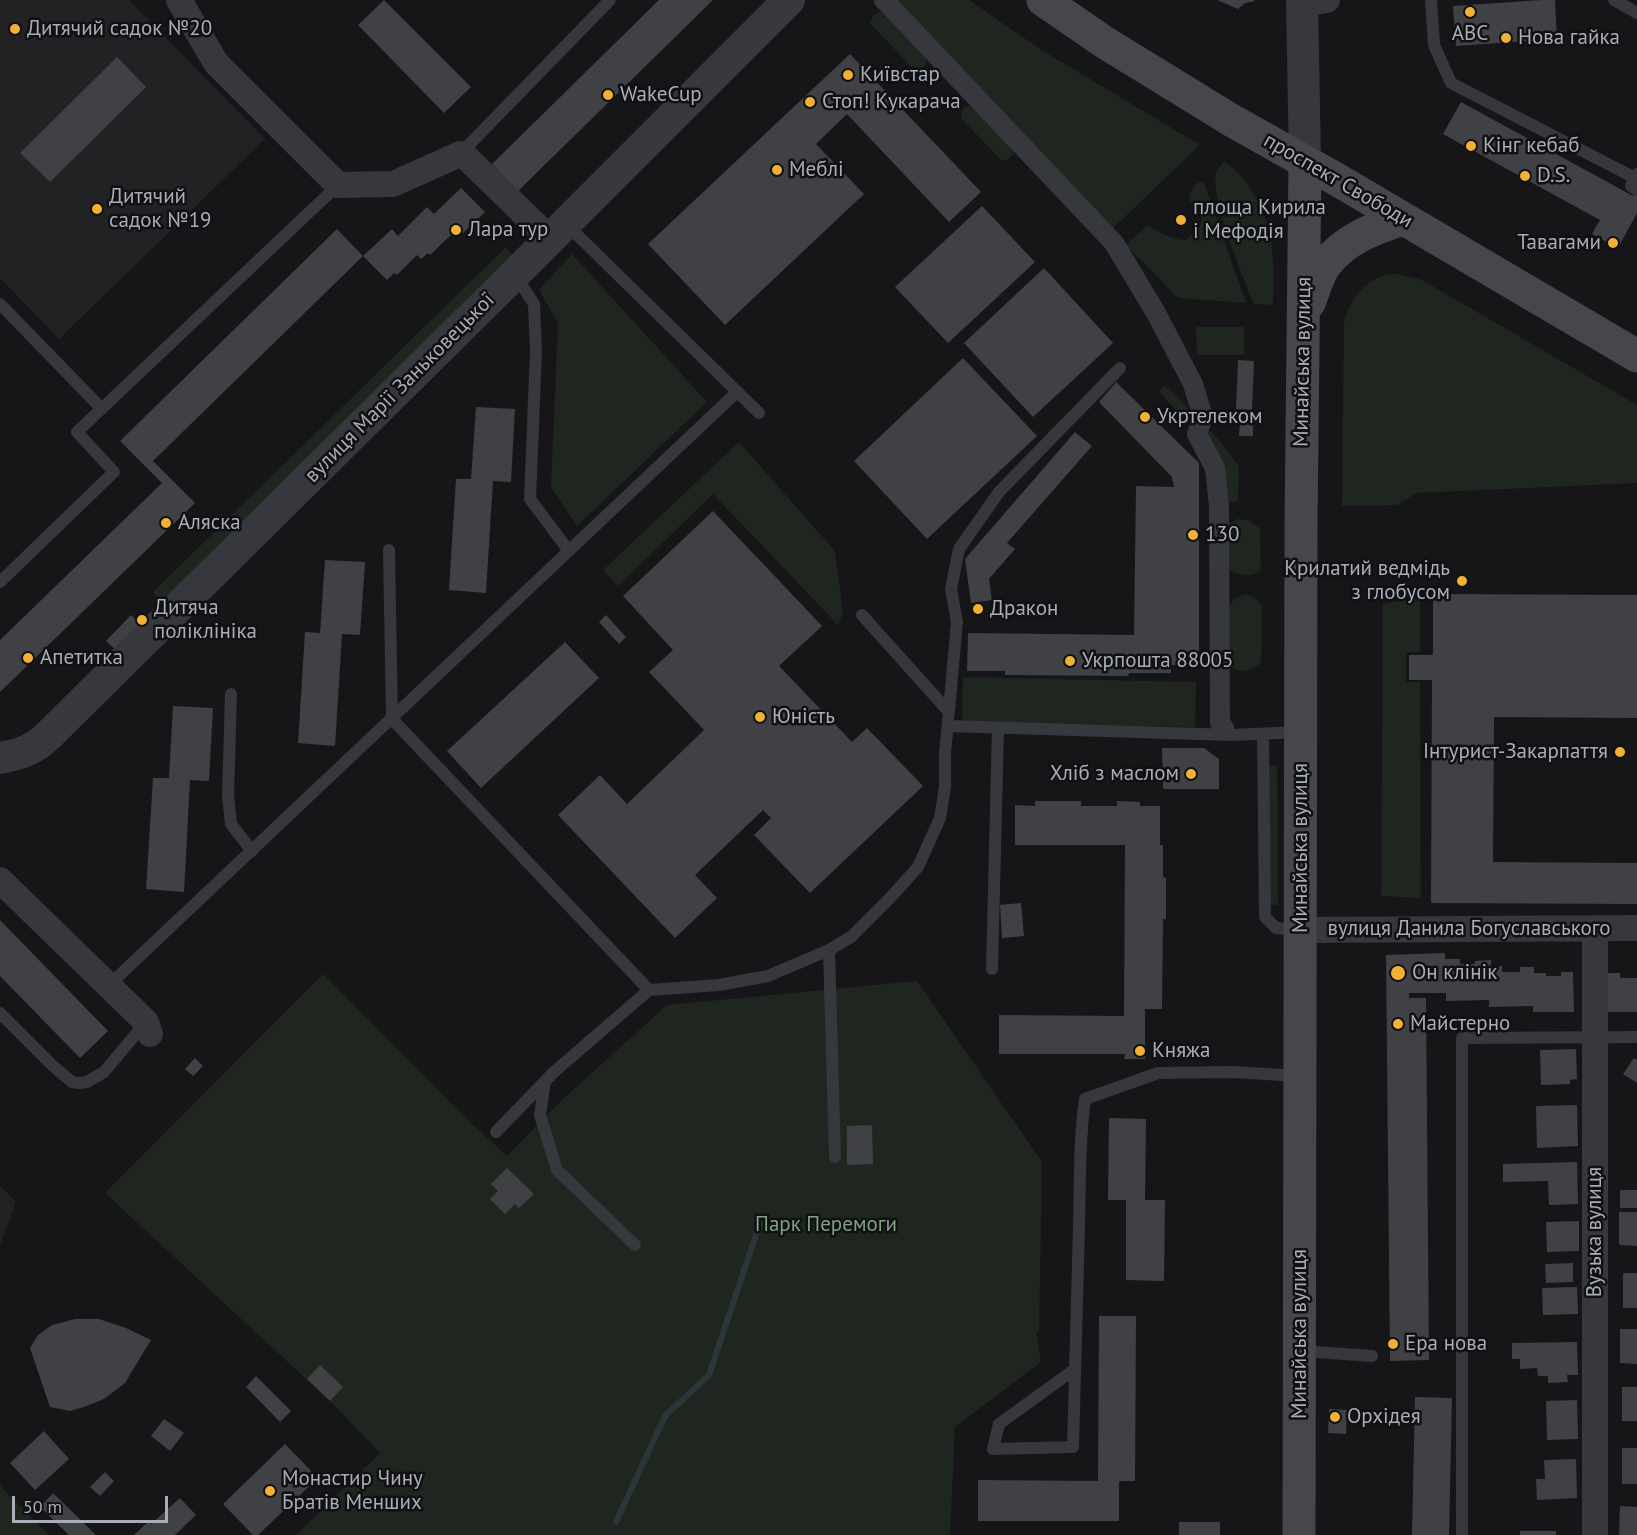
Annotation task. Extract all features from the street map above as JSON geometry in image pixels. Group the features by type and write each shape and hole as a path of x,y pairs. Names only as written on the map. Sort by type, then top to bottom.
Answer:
{"main road":[{"name":"проспект Свободи","path":"1043,0 1104,42 1197,99 1336,178 1637,356"},
{"name":"Минайська вулиця","path":"1299,1535 1301,525 1305,162"},
{"path":"1303,318 1325,265 1337,252 1364,233 1402,219"}],"street":[{"path":"179,0 216,63 338,185 393,184 460,154 558,231"},
{"name":"вулиця Марії Заньковецької","path":"0,758 22,753 41,743 789,0"},
{"path":"884,0 1114,243 1156,314 1193,384 1203,417 1197,434 1215,468 1219,506 1220,723 1224,728"},
{"path":"1305,162 1310,1"},
{"path":"0,880 148,1028"},
{"name":"Вузька вулиця","path":"1595,928 1595,1535"},
{"name":"вулиця Данила Богуславського","path":"1301,930 1637,928"}],"lane":[{"path":"460,154 610,0"},
{"path":"1431,0 1434,45 1451,83 1636,181"},
{"path":"1614,0 1637,13"},
{"path":"0,582 114,472 77,432 338,185"},
{"path":"558,231 759,413"},
{"path":"515,274 534,304 536,351 530,499 569,551"},
{"path":"0,304 102,409"},
{"path":"496,1132 545,1081 649,990 719,985 768,976 829,950 851,937 918,867 940,818 945,787 957,622 951,588 959,549 999,492 1120,368"},
{"path":"108,986 738,392"},
{"path":"388,550 392,719 649,990"},
{"path":"862,615 949,712"},
{"path":"231,694 228,796 231,824 252,851"},
{"path":"948,726 1231,735 1301,732"},
{"path":"992,969 998,728"},
{"path":"1263,734 1265,917 1276,928 1301,930"},
{"path":"829,950 835,1157"},
{"path":"0,1013 53,1066 72,1082 79,1083 87,1082 105,1072 148,1028"},
{"path":"1462,1535 1462,1038 1637,1037"},
{"path":"1075,1369 999,1424 993,1449 1073,1447 1082,1117 1085,1099 1158,1073 1232,1072 1300,1076"},
{"path":"545,1081 540,1114 557,1170 635,1245"},
{"path":"1300,1351 1372,1356"}],"shaded area":[{"name":"Дитячий садок №19","path":"0,0 129,0 265,139 59,339 0,278"},
{"path":"0,1186 16,1202 0,1245"}],"green space":[{"path":"895,0 969,0 1040,49 1200,145 1111,230"},
{"path":"881,12 926,59 926,64 922,68 914,70 870,23 874,16"},
{"path":"967,106 973,107 1010,145 1014,154 1007,160 1001,160 962,119 961,111"},
{"path":"1224,161 1248,185 1266,221 1273,256 1273,305 1254,304 1222,218 1215,185 1217,172"},
{"path":"1199,182 1204,183 1246,303 1178,298 1126,245 1148,225 1175,238 1185,240 1192,235 1202,221 1199,212 1189,200 1192,190"},
{"path":"506,247 516,258 163,605 153,592"},
{"path":"572,254 707,402 577,526 551,487 558,323 539,290"},
{"path":"1397,274 1422,280 1637,405 1637,483 1417,493 1397,505 1342,506 1344,324 1348,309 1362,289 1384,275"},
{"path":"1196,327 1244,327 1244,355 1197,355"},
{"path":"1164,386 1191,411 1193,415 1188,420 1161,394 1160,390"},
{"path":"1208,429 1239,467 1236,502 1227,501 1226,483 1206,432"},
{"path":"739,442 835,551 843,613 838,625 713,494 618,586 603,570"},
{"path":"1237,519 1248,520 1260,528 1261,569 1253,574 1241,575 1229,570 1229,524"},
{"path":"1245,594 1255,598 1262,606 1261,662 1244,671 1235,669 1227,661 1228,610 1234,599"},
{"path":"1420,597 1420,652 1406,652 1406,682 1420,682 1421,898 1381,896 1383,604"},
{"path":"963,677 1196,682 1195,727 962,722"},
{"path":"1269,766 1277,766 1278,905 1270,905"},
{"name":"Парк Перемоги","path":"323,974 471,1123 507,1156 564,1098 667,1005 917,981 1042,1162 1039,1330 1036,1332 1041,1362 955,1427 950,1535 296,1535 380,1453 330,1401 105,1193"},
{"path":"0,1485 6,1492 49,1535 0,1535"}],"building":[{"path":"384,0 471,87 444,113 358,25"},
{"path":"659,0 713,0 518,191 492,164"},
{"path":"1217,0 1255,1 1245,3 1238,9"},
{"path":"1555,0 1557,39 1456,46 1453,6"},
{"path":"850,54 981,192 949,222 847,114 816,144 864,194 725,325 648,244"},
{"path":"117,57 146,87 50,182 20,153"},
{"path":"1461,102 1633,196 1637,189 1637,213 1618,248 1592,234 1600,220 1443,134"},
{"path":"461,188 485,212 463,233 461,231 455,236 453,233 430,255 428,253 421,259 417,255 397,275 394,273 387,280 363,256 392,229 398,236 427,207 434,214"},
{"path":"982,206 1035,262 948,343 895,287"},
{"path":"337,229 363,256 153,461 195,503 0,692 0,640 162,483 120,441"},
{"path":"1044,268 1113,343 1033,417 964,343"},
{"path":"963,358 1037,436 927,539 854,461"},
{"path":"1238,360 1254,361 1252,410 1236,409"},
{"path":"1116,382 1199,463 1199,666 1171,665 1171,673 1129,673 1128,676 1005,675 1005,671 967,671 968,633 1134,635 1136,486 1174,487 1172,477 1099,402"},
{"path":"476,407 515,409 511,482 493,481 486,593 449,590 456,479 471,479"},
{"path":"1240,422 1253,422 1253,436 1239,436"},
{"path":"1075,432 1092,446 1007,543 1015,549 989,579 992,600 971,603 965,559"},
{"name":"Юність","path":"713,511 822,626 779,666 852,742 867,728 923,786 810,893 754,835 771,818 763,810 695,875 717,898 675,938 558,815 600,775 627,804 704,730 649,672 673,650 623,596"},
{"path":"325,560 365,562 360,635 342,634 335,746 298,743 305,632 320,633"},
{"path":"1433,594 1637,595 1637,718 1494,717 1493,862 1637,863 1637,904 1431,903 1432,680 1409,680 1409,655 1433,655"},
{"path":"131,615 141,625 116,650 106,641"},
{"path":"606,615 626,637 619,644 599,622"},
{"path":"565,642 599,678 481,788 447,751"},
{"path":"173,706 213,708 209,781 190,780 184,892 146,889 153,778 169,778"},
{"name":"Хліб з маслом","path":"1162,748 1204,748 1219,759 1219,789 1163,789"},
{"path":"1035,801 1081,801 1081,806 1117,806 1117,801 1140,802 1140,806 1160,806 1160,845 1163,845 1163,877 1166,878 1162,1009 1145,1009 1145,1059 1124,1059 1125,1054 999,1054 999,1015 1124,1016 1125,845 1015,845 1015,805 1035,806"},
{"path":"1021,903 1024,936 1002,938 1000,905"},
{"path":"0,920 108,1031 80,1058 0,976"},
{"path":"1445,953 1445,959 1460,959 1460,964 1475,964 1475,961 1491,960 1491,967 1502,966 1502,972 1520,972 1520,967 1534,967 1534,973 1546,973 1546,976 1561,976 1561,972 1573,972 1574,1012 1533,1012 1533,1006 1489,1007 1489,1000 1446,1001 1446,993 1409,993 1409,998 1426,998 1429,1360 1390,1361 1386,955"},
{"path":"1606,973 1620,973 1620,978 1637,978 1637,1012 1605,1012"},
{"path":"1576,1049 1577,1079 1570,1080 1570,1084 1541,1085 1540,1050"},
{"path":"195,1058 203,1066 193,1076 185,1069"},
{"path":"1634,1058 1637,1060 1637,1083 1623,1074"},
{"path":"1577,1105 1578,1146 1537,1148 1536,1106"},
{"path":"1109,1118 1146,1119 1145,1200 1165,1200 1164,1281 1126,1280 1126,1200 1108,1200"},
{"path":"872,1125 873,1164 847,1165 847,1126"},
{"path":"1577,1162 1578,1204 1549,1205 1548,1181 1503,1182 1503,1164"},
{"path":"507,1168 534,1194 519,1208 515,1204 505,1214 490,1199 498,1191 491,1184"},
{"path":"1620,1190 1637,1190 1637,1208 1620,1208"},
{"path":"1619,1212 1637,1212 1637,1246 1619,1245"},
{"path":"1579,1221 1579,1251 1547,1252 1546,1222"},
{"path":"1573,1263 1573,1282 1546,1283 1545,1264"},
{"path":"1623,1273 1637,1273 1637,1308 1623,1308"},
{"path":"1577,1287 1578,1314 1543,1315 1542,1288"},
{"path":"1099,1316 1136,1316 1135,1481 1119,1481 1119,1521 978,1521 978,1480 1098,1481"},
{"path":"75,1319 99,1319 151,1340 125,1383 104,1399 70,1411 50,1407 30,1348 38,1335 52,1325"},
{"path":"1620,1329 1637,1329 1637,1364 1620,1363"},
{"path":"1577,1342 1578,1375 1567,1375 1568,1382 1548,1383 1548,1376 1538,1376 1537,1368 1520,1369 1520,1359 1512,1359 1512,1343"},
{"path":"320,1365 343,1387 330,1401 307,1379"},
{"path":"256,1376 291,1411 280,1422 246,1387"},
{"path":"1622,1387 1637,1387 1637,1421 1622,1421"},
{"path":"1415,1397 1452,1398 1449,1535 1412,1535"},
{"path":"1577,1400 1578,1439 1547,1440 1546,1401"},
{"path":"1329,1409 1347,1410 1346,1434 1328,1433"},
{"path":"164,1419 184,1433 170,1451 151,1436"},
{"path":"44,1431 69,1459 35,1490 10,1463"},
{"name":"Монастир Чину Братів Менших","path":"285,1444 318,1478 258,1535 253,1535 223,1504"},
{"path":"1622,1448 1637,1448 1637,1484 1622,1484"},
{"path":"1576,1459 1577,1498 1537,1500 1536,1479 1545,1479 1544,1460"},
{"path":"105,1472 114,1481 100,1496 90,1487"},
{"path":"53,1493 96,1535 69,1535 40,1507"},
{"path":"180,1498 196,1515 175,1535 134,1535 148,1522 151,1524"},
{"path":"1620,1506 1637,1507 1637,1535 1619,1535"},
{"path":"1179,1522 1220,1522 1220,1535 1179,1535"},
{"path":"1520,1531 1556,1531 1556,1535 1520,1535"}],"waterway":[{"path":"616,1522 665,1416 709,1375 760,1223"}],"place":[{"name":"ABC","path":"1470,12"},
{"name":"Дитячий садок №20","path":"15,29"},
{"name":"Нова гайка","path":"1506,38"},
{"name":"Київстар","path":"848,75"},
{"name":"WakeCup","path":"608,95"},
{"name":"Стоп! Кукарача","path":"810,102"},
{"name":"Кінг кебаб","path":"1471,146"},
{"name":"Меблi","path":"777,170"},
{"name":"D.S.","path":"1525,176"},
{"name":"Дитячий садок №19","path":"97,209"},
{"name":"площа Кирила і Мефодія","path":"1181,220"},
{"name":"Лара тур","path":"456,230"},
{"name":"Тавагами","path":"1613,243"},
{"name":"Укртелеком","path":"1145,417"},
{"name":"Аляска","path":"166,523"},
{"name":"130","path":"1193,535"},
{"name":"Крилатий ведмідь з глобусом","path":"1462,581"},
{"name":"Дракон","path":"978,609"},
{"name":"Дитяча поліклініка","path":"142,620"},
{"name":"Апетитка","path":"28,658"},
{"name":"Укрпошта 88005","path":"1070,661"},
{"name":"Юність","path":"760,717"},
{"name":"Інтурист-Закарпаття","path":"1620,752"},
{"name":"Хліб з маслом","path":"1191,774"},
{"name":"Он клінік","path":"1398,973"},
{"name":"Майстерно","path":"1398,1024"},
{"name":"Княжа","path":"1140,1051"},
{"name":"Ера нова","path":"1393,1344"},
{"name":"Орхідея","path":"1335,1417"},
{"name":"Монастир Чину Братів Менших","path":"270,1491"}]}
